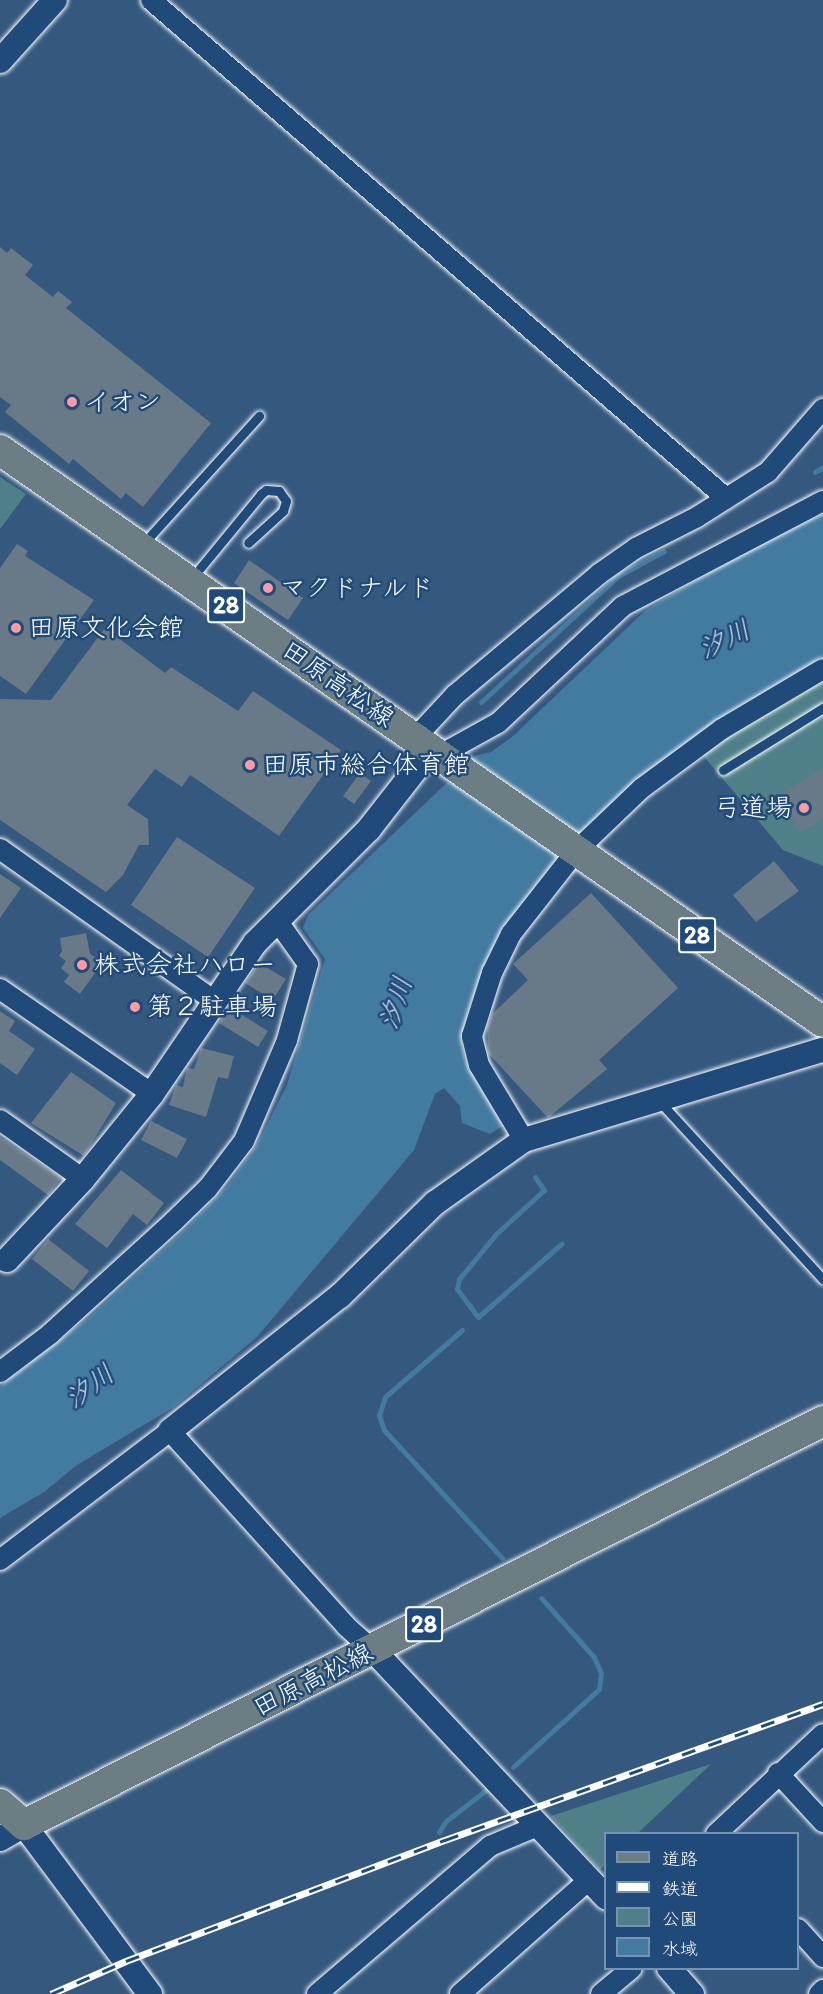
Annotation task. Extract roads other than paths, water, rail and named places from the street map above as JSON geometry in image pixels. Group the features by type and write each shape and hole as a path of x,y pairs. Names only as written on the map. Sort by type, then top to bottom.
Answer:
{"main road":[{"name":"田原高松線","path":"0,450 823,1022"},
{"name":"田原高松線","path":"12,1832 823,1421"},
{"path":"0,1804 12,1832"}],"street":[{"path":"0,61 55,0"},
{"path":"151,0 726,498"},
{"path":"2,1260 83,1179 152,1094 213,999 255,943 369,829 433,750 455,695 599,574 636,548 768,472 823,409"},
{"path":"433,750 498,723 623,606 823,501"},
{"path":"524,1140 515,1119 479,1065 472,1036 492,973 511,934 574,849 642,788 722,729 823,669"},
{"path":"2,856 213,999"},
{"path":"0,1372 50,1334 174,1221 208,1188 244,1141 287,1041 308,964 278,922"},
{"path":"0,989 152,1094"},
{"path":"0,1560 170,1431 340,1296 435,1203 524,1140 823,1050"},
{"path":"0,1120 83,1179"},
{"path":"170,1431 346,1626 373,1650 598,1889 460,1994"},
{"path":"717,1832 778,1773 823,1734"},
{"path":"778,1773 823,1822"},
{"path":"317,1994 490,1846 540,1825"},
{"path":"12,1832 150,1994"},
{"path":"799,1930 823,1957"},
{"path":"602,1994 630,1970"},
{"path":"671,1970 692,1994"},
{"path":"819,1994 823,1990"}],"lane":[{"path":"141,546 259,416"},
{"path":"190,580 261,494 266,490 279,491 286,501 283,511 248,543"},
{"path":"723,770 823,708"},
{"path":"657,1099 823,1279"}],"water":[{"name":"汐川","path":"823,514 823,663 630,792 491,957 470,1005 461,1039 465,1060 507,1123 490,1134 462,1123 460,1106 444,1088 435,1094 414,1150 257,1337 174,1407 77,1465 44,1492 0,1518 0,1386 92,1315 189,1226 229,1184 257,1145 287,1085 325,959 303,928 308,915 475,756 491,752 513,736 645,611 736,556"}],"waterway":[{"path":"815,472 823,467"},
{"path":"481,702 618,576 664,551"},
{"path":"535,1177 544,1190 496,1234 459,1279 457,1289 478,1317 561,1244"},
{"path":"462,1330 385,1397 379,1415 384,1430 502,1558"},
{"path":"513,1767 599,1689 601,1673 594,1657 541,1598"},
{"path":"439,1832 446,1821 486,1790"}],"railway":[{"path":"51,1994 126,1961 445,1840 823,1704"}],"place":[{"name":"イオン","path":"72,402"},
{"name":"マクドナルド","path":"268,588"},
{"name":"田原文化会館","path":"16,628"},
{"name":"田原市総合体育館","path":"250,765"},
{"name":"弓道場","path":"804,808"},
{"name":"株式会社ハロー","path":"82,965"},
{"name":"第２駐車場","path":"135,1007"}]}
